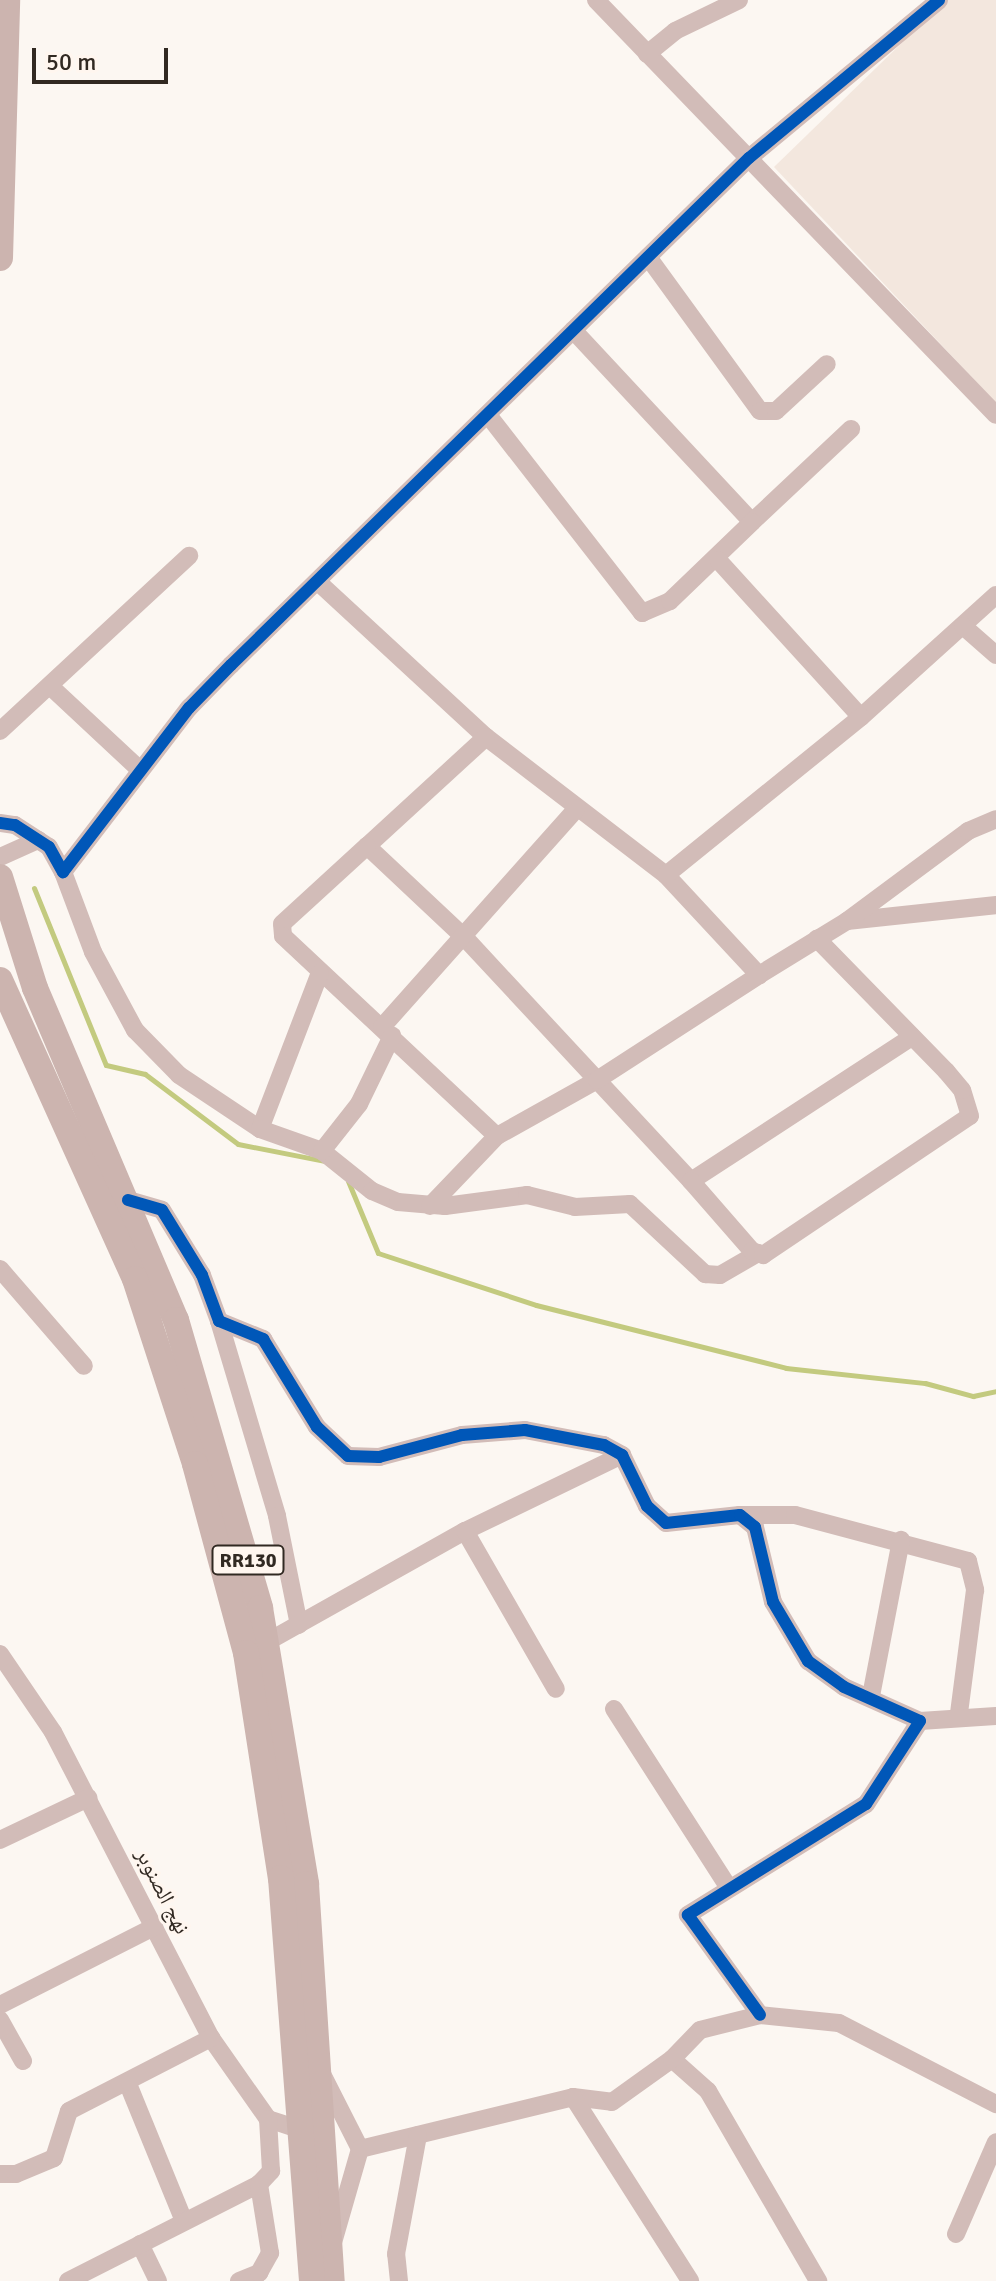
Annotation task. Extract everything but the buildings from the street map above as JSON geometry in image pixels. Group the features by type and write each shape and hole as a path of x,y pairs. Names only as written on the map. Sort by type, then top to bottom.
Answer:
{"highway":[{"path":"0,258 7,0"},
{"name":"RR130","path":"0,877 35,988 128,1200 201,1397 267,1642 306,1884 332,2281"},
{"name":"RR130","path":"3,997 135,1279 226,1572 267,1773 312,2281"}],"street":[{"path":"596,0 996,415"},
{"path":"647,54 675,31 739,0"},
{"path":"63,872 189,708 749,158 939,0"},
{"path":"648,257 760,411 776,411 827,364"},
{"path":"573,330 752,522"},
{"path":"488,415 642,613 655,612 718,560 752,522 851,429"},
{"path":"0,731 189,556"},
{"path":"718,560 861,717"},
{"path":"318,582 486,737 666,875 759,975"},
{"path":"666,875 861,717 996,595"},
{"path":"963,626 996,655"},
{"path":"51,687 140,770"},
{"path":"486,737 282,924 288,945 387,1031 497,1136"},
{"path":"322,1151 359,1104 387,1031 577,808"},
{"path":"430,1206 497,1136 597,1080 847,921 968,831 996,819"},
{"path":"0,823 38,840 63,872 93,952 135,1030 179,1075 260,1129 322,1151 372,1191 430,1206 527,1195 575,1207 630,1204 705,1274 720,1275 758,1253 769,1252 970,1116 962,1090 817,939"},
{"path":"0,857 38,840"},
{"path":"367,846 466,939 758,1253"},
{"path":"847,921 996,905"},
{"path":"0,971 26,961"},
{"path":"260,1129 320,973"},
{"path":"3,997 35,988"},
{"path":"691,1181 912,1037"},
{"path":"128,1200 162,1210 202,1275 219,1321 273,1502 299,1625"},
{"path":"0,1269 84,1366"},
{"path":"219,1321 263,1339 317,1427 348,1456 379,1457 462,1435 525,1430 604,1445 622,1455 647,1506 666,1523 740,1515 795,1515 901,1540 968,1561 972,1573 959,1714"},
{"path":"267,1642 465,1531 622,1455"},
{"path":"740,1515 755,1527 773,1602 808,1661 844,1687 871,1696 920,1721 959,1714 996,1716"},
{"path":"465,1531 556,1689"},
{"path":"871,1696 901,1540"},
{"name":"نهج الصنوبر","path":"0,1654 88,1798 211,2038 268,2119"},
{"path":"614,1709 727,1885"},
{"path":"760,2015 688,1923 691,1910 727,1885 866,1804 920,1721"},
{"path":"0,1840 88,1798"},
{"path":"0,2005 154,1927"},
{"path":"360,2149 573,2097 612,2102 672,2059 700,2030 760,2015 839,2023 996,2104"},
{"path":"0,2020 23,2061"},
{"path":"0,2174 16,2174 54,2158 62,2116 211,2038"},
{"path":"672,2059 708,2091 818,2281"},
{"path":"318,2068 360,2149 329,2254"},
{"path":"128,2084 183,2219"},
{"path":"573,2097 690,2281"},
{"path":"239,2281 259,2273 270,2253 265,2178 268,2119 301,2130"},
{"path":"399,2281 396,2254 418,2135"},
{"path":"956,2234 996,2142"},
{"path":"68,2281 265,2178 304,2179"},
{"path":"140,2244 158,2281"}],"shaded area":[{"path":"946,0 996,0 996,403 774,167"}],"waterway":[{"path":"34,888 106,1065 145,1074 238,1144 325,1161"},
{"path":"348,1181 378,1253 536,1305 786,1368 925,1383 973,1396 996,1391"}],"cycle path":[{"path":"0,823 15,825 49,847 63,872 189,708 231,665 749,158 939,0"},
{"path":"128,1200 162,1210 202,1275 219,1321 263,1339 317,1427 348,1456 379,1457 462,1435 525,1430 604,1445 622,1455 647,1506 666,1523 740,1515 755,1527 773,1602 808,1661 844,1687 920,1721 866,1804 688,1915 760,2015"}]}
